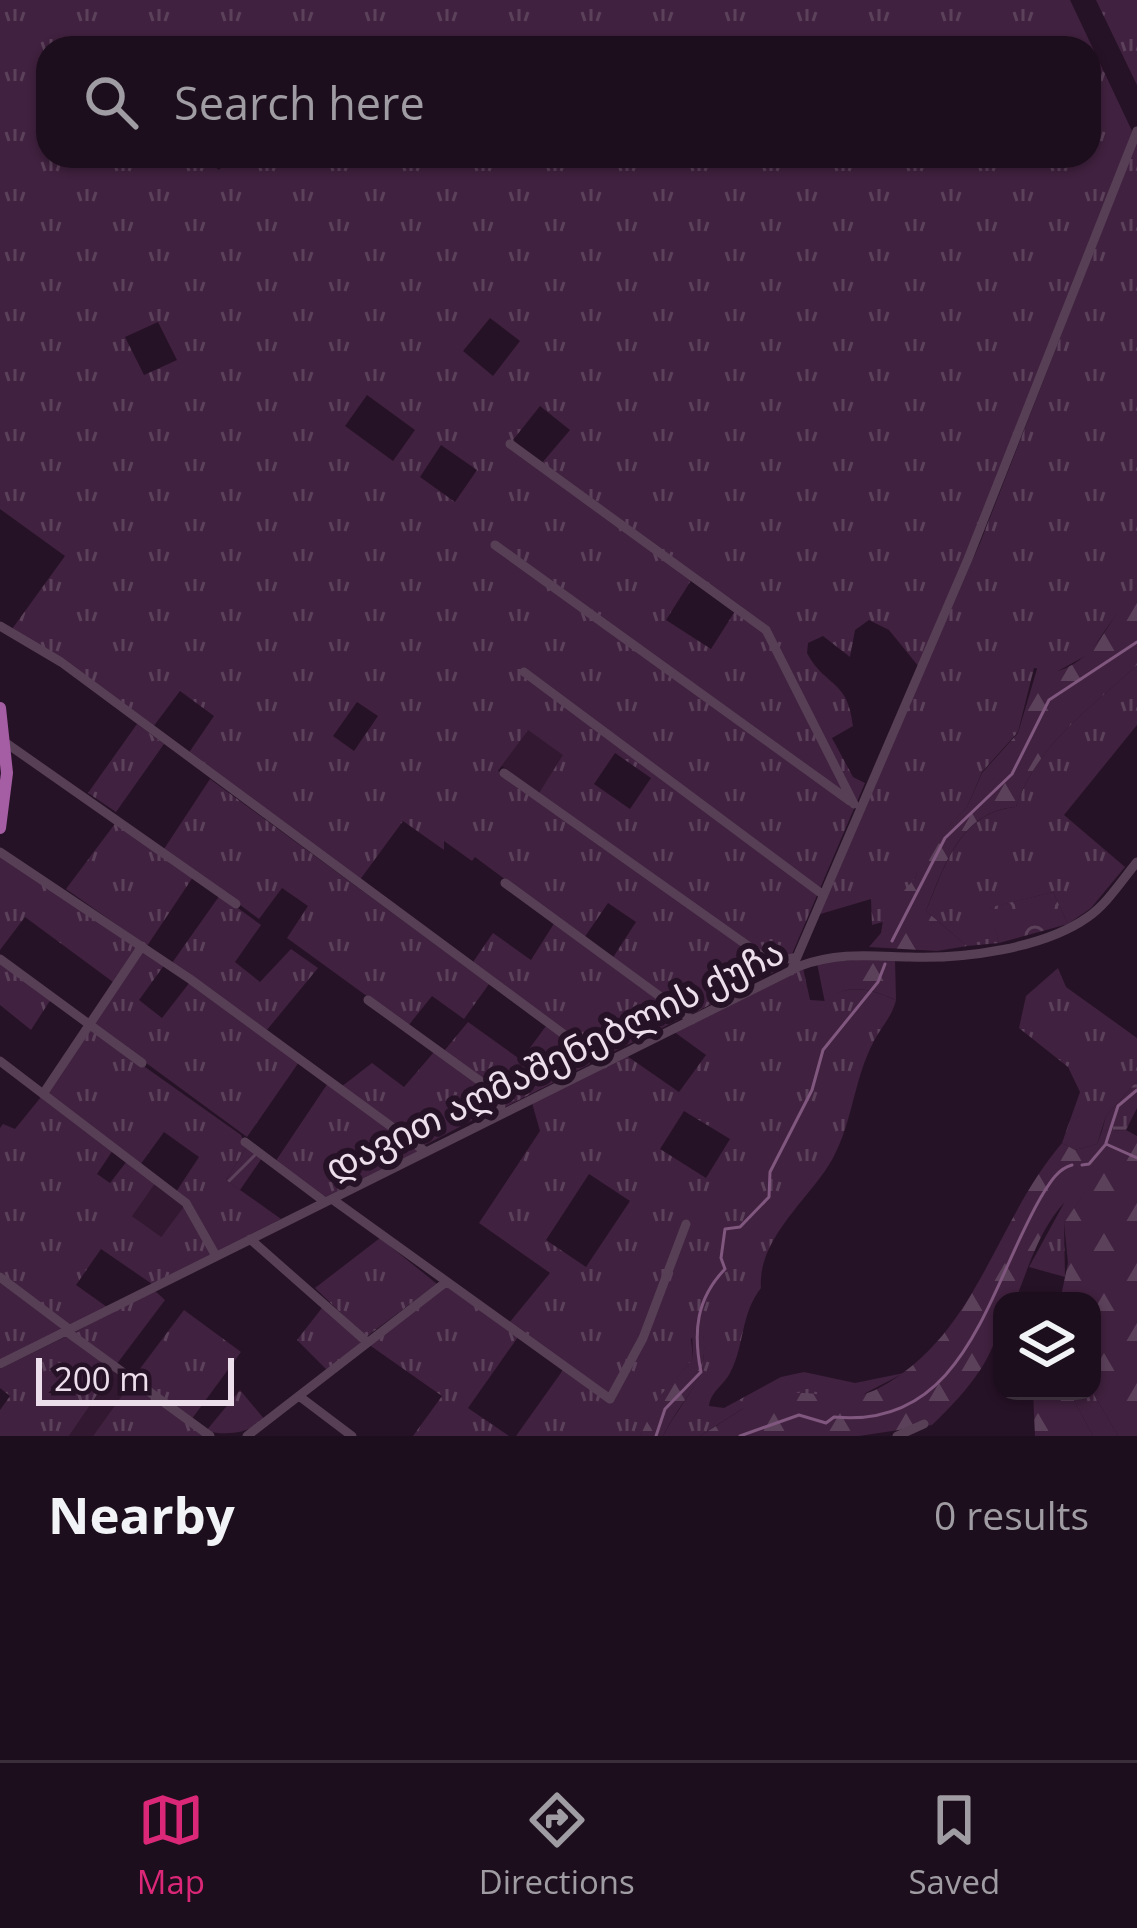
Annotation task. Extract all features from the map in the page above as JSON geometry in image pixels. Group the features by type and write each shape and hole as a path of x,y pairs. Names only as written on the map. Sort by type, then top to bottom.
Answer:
{"main road":[{"path":"0,708 7,743 0,828"}],"street":[{"path":"791,971 856,806 968,560 1137,130"},
{"path":"511,444 766,630 856,806"},
{"path":"495,545 856,806"},
{"path":"0,626 61,662 604,1064"},
{"path":"524,672 822,893"},
{"path":"7,743 236,904"},
{"path":"504,773 772,963 797,956"},
{"path":"0,852 142,946 425,1152"},
{"name":"დავით აღმაშენებლის ქუჩა","path":"0,1364 791,971 847,953 944,956 1055,933 1094,914 1137,862"},
{"path":"505,883 692,1020"},
{"path":"43,1094 142,946"},
{"path":"0,959 142,1063"},
{"path":"368,1000 490,1089 501,1104 500,1115"},
{"path":"0,1061 187,1203 216,1256"},
{"path":"244,1142 610,1399 643,1338 686,1224"},
{"path":"250,1239 367,1342"},
{"path":"0,1277 210,1436"},
{"path":"247,1436 446,1282"},
{"path":"299,1396 352,1436"},
{"path":"897,1436 924,1424"}],"shaded area":[{"path":"527,729 564,755 539,793 502,766"},
{"path":"156,1182 185,1205 160,1238 131,1215"},
{"path":"114,1370 131,1383 93,1436 69,1436"}],"green space":[{"path":"0,0 1070,0 1087,36 36,36 36,168 1101,168 1101,66 1132,131 1062,322 919,667 889,630 869,620 855,630 850,657 823,636 808,643 807,653 814,664 846,700 853,726 832,738 853,777 865,783 792,954 773,962 539,793 563,755 528,730 498,771 770,966 784,967 690,1015 612,959 636,922 608,903 584,938 475,857 472,861 444,841 444,850 403,821 359,881 188,754 214,716 180,691 153,727 64,660 12,629 65,556 0,509","holes":["490,318 520,341 493,376 463,351","158,322 177,360 144,375 125,337","367,395 415,430 393,461 345,426","540,406 570,430 542,463 513,440","441,445 477,470 455,502 420,477","692,579 737,608 711,649 666,620","357,702 378,716 354,751 333,736","615,753 651,778 630,809 594,784"]},
{"path":"1096,0 1137,0 1137,85"},
{"path":"1137,141 1137,584 1089,654 1058,671 1034,668 1018,732 982,772 967,807 920,857 916,877 883,922 872,925 871,899 817,915 980,543"},
{"path":"1137,584 1137,665 1051,746 1016,807 981,819 948,860 926,911 967,946 937,951 869,947 881,933 884,914 916,877 919,857 967,807 982,773 1018,733 1040,659 1047,657 1058,671 1084,656"},
{"path":"1137,665 1137,725 1064,815 1125,867 1091,908 1068,924 1053,892 989,908 999,943 967,946 926,911 957,844 981,819 1016,807 1051,746"},
{"path":"137,724 164,744 116,812 88,793"},
{"path":"210,779 489,984 464,1019 432,996 408,1026 287,938 308,906 282,888 259,919 164,849"},
{"path":"117,821 193,877 147,946 66,889"},
{"path":"0,855 138,946 113,982 25,917 0,950"},
{"path":"1053,892 1068,924 999,943 988,908"},
{"path":"220,895 261,925 235,962 260,982 291,949 318,968 266,1031 172,963"},
{"path":"555,922 680,1014 680,1019 601,1058 471,965 493,933 531,960"},
{"path":"143,950 165,964 139,1000 162,1018 190,982 299,1062 247,1137 93,1024"},
{"path":"895,961 896,1000 850,989 825,1003 817,963"},
{"path":"0,962 51,999 31,1030 0,1005"},
{"path":"803,968 810,1000 825,1001 842,991 859,989 896,1000 867,1055 833,1158 767,1252 761,1288 749,1309 735,1362 709,1406 724,1408 781,1377 804,1372 855,1383 904,1373 860,1396 742,1409 700,1436 663,1436 700,1373 702,1329 691,1339 693,1359 660,1397 640,1436 516,1436 563,1370 518,1337 468,1408 509,1436 413,1436 442,1396 368,1344 452,1282 509,1323 550,1273 479,1223 540,1131 532,1103 627,1056 679,1092 706,1055 673,1031","holes":["684,1111 730,1139 706,1178 660,1149","589,1174 630,1201 586,1267 546,1240"]},
{"path":"1058,968 1066,987 1137,1038 1137,1081 1106,1116 1097,1144 1075,1150 1062,1143 1080,1092 1068,1067 1019,1028 1026,996"},
{"path":"468,1022 521,1060 546,1026 587,1056 590,1064 505,1107 444,1051"},
{"path":"90,1028 241,1135 246,1148 226,1180 281,1219 217,1251 176,1192 199,1157 164,1132 140,1165 46,1094"},
{"path":"434,1052 487,1090 498,1107 423,1146 341,1087 372,1063 404,1087"},
{"path":"1137,1081 1137,1108 1126,1130 1102,1131 1106,1116"},
{"path":"328,1083 421,1150 323,1198 275,1162"},
{"path":"41,1097 113,1150 97,1174 110,1183 127,1161 156,1182 132,1216 161,1237 185,1205 213,1253 152,1284 101,1249 76,1285 107,1307 70,1327 0,1275 0,1128 3,1124 15,1129"},
{"path":"1126,1130 1137,1136 1137,1436 1118,1436 1097,1400 1101,1400 1101,1292 1062,1292 1068,1263 1064,1223 1090,1184 1051,1219 1019,1292 993,1292 989,1354 932,1425 859,1436 700,1436 769,1397 793,1393 854,1396 879,1388 912,1366 962,1309 1018,1208 1062,1143 1075,1150 1097,1144 1102,1131"},
{"path":"246,1148 262,1158 240,1190 226,1180"},
{"path":"1092,1182 1064,1223 1065,1277 1029,1267 1069,1194"},
{"path":"380,1238 437,1284 366,1337 315,1288"},
{"path":"0,1281 65,1328 0,1360"},
{"path":"154,1290 165,1300 116,1365 73,1333"},
{"path":"325,1304 363,1341 327,1370 297,1340"},
{"path":"184,1310 241,1352 191,1420 133,1378"},
{"path":"692,1329 703,1329 704,1348 694,1386 663,1436 640,1436 659,1397 693,1359"},
{"path":"67,1336 114,1370 69,1436 0,1436 0,1410 10,1396 0,1388 0,1369"},
{"path":"131,1383 205,1436 93,1436"},
{"path":"240,1390 265,1420 237,1432 206,1431"},
{"path":"1033,1400 1074,1400 1093,1436 1035,1436"},
{"path":"1074,1400 1097,1400 1118,1436 1093,1436"}],"waterway":[{"path":"892,941 945,838 1012,774 1049,700 1137,642"},
{"path":"656,1436 665,1409 701,1372 699,1317 708,1292 725,1269 721,1258 725,1229 740,1227 769,1197 770,1172 812,1090 823,1050 878,982 885,964"},
{"path":"1106,1143 1118,1106 1137,1090"},
{"path":"1082,1165 1089,1164 1106,1144 1137,1158"},
{"path":"740,1436 799,1415 826,1423 834,1417 879,1415 915,1401 944,1377 967,1346 1041,1197 1058,1173 1072,1165"}]}
